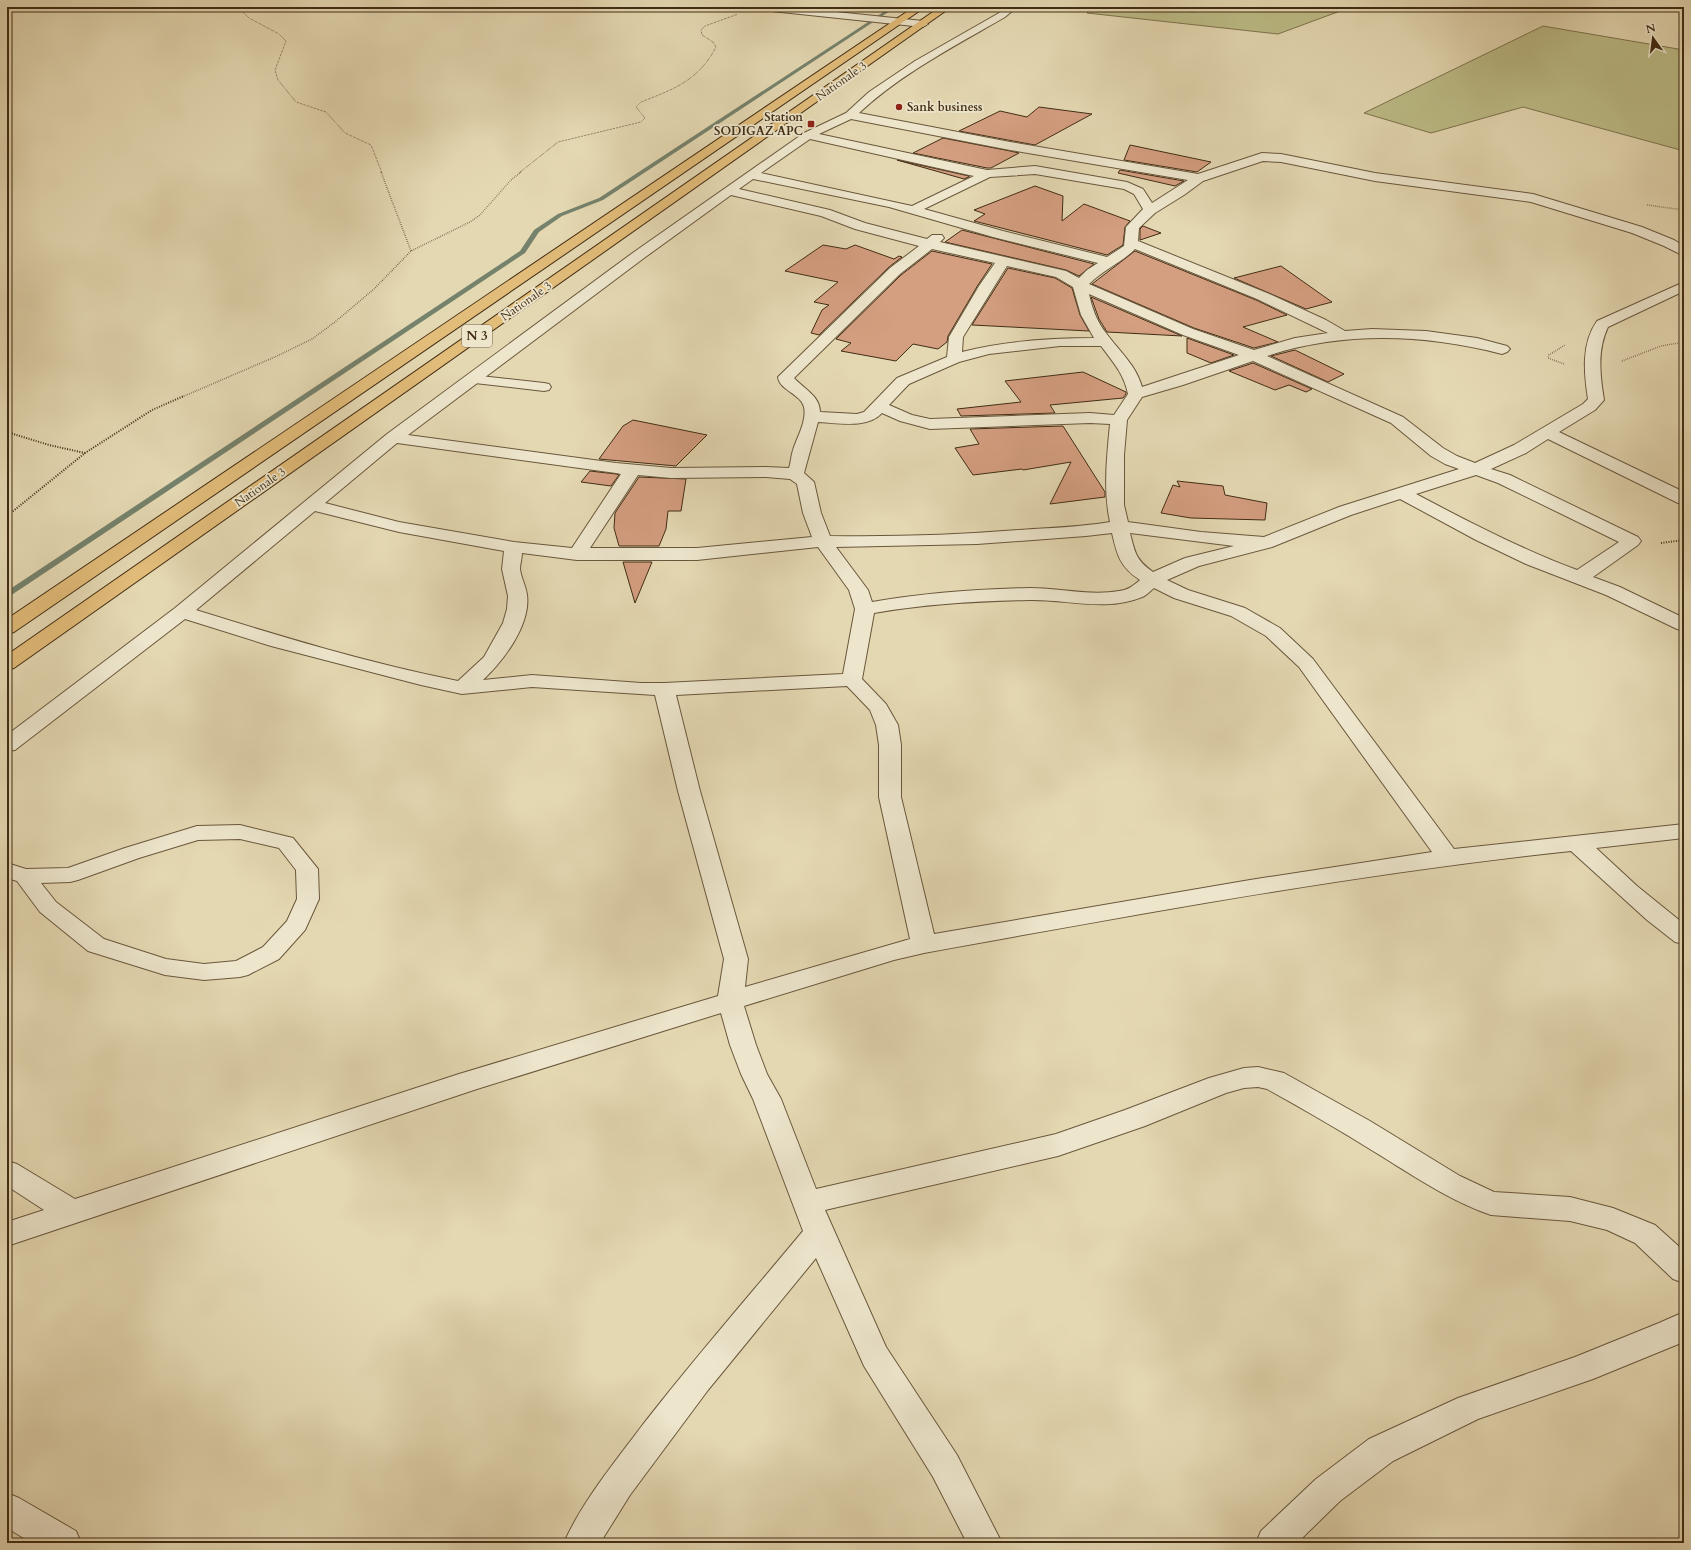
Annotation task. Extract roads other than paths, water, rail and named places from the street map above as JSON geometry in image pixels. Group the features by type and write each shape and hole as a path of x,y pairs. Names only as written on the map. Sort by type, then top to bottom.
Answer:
{"main road":[{"name":"Nationale 3","path":"7,628 920,7"},
{"name":"Nationale 3","path":"7,664 946,7"}],"street":[{"path":"761,7 923,24"},
{"path":"7,745 182,612 393,438 639,255 808,136 850,115 873,94 919,63 1002,15 1012,7"},
{"path":"850,115 1010,146 1199,178"},
{"path":"808,136 987,174 1035,170 1127,186 1136,189 1150,210"},
{"path":"990,153 1010,146"},
{"path":"1080,285 1092,273 1121,255 1130,247 1133,227 1150,210 1180,192 1199,178 1262,157 1281,158 1376,177 1533,198 1637,230 1669,243 1684,252"},
{"path":"952,167 970,160"},
{"path":"1066,175 1090,160"},
{"path":"913,210 987,174"},
{"path":"752,175 913,210 1109,262"},
{"path":"729,191 825,213 860,226 930,245 1061,274 1080,285 1188,332 1253,355 1397,420 1437,452 1451,460 1504,479 1632,541 1578,578"},
{"path":"796,474 801,451 812,417 812,407 810,402 789,384 786,377 895,271 930,245 954,221"},
{"path":"1131,243 1262,296 1321,323 1344,336"},
{"path":"954,359 956,338 986,286 1003,261"},
{"path":"1080,285 1082,297 1095,327 1104,342 1118,356 1134,380 1136,394"},
{"path":"865,609 898,603 964,597 1031,594 1099,598 1118,597 1136,593 1152,580 1192,562 1266,543 1345,511 1476,469 1520,449 1589,407 1596,400 1591,354 1597,332 1602,324 1684,286"},
{"path":"1448,858 1306,663 1273,632 1238,612 1181,594 1152,580 1136,569 1129,560 1115,505 1116,455 1119,420 1136,394 1189,378 1253,355 1296,343 1344,336 1405,333 1463,340 1502,349"},
{"path":"812,417 863,418 870,416 903,381 954,359 988,350 1060,342 1104,342"},
{"path":"879,406 906,418 930,424 1090,418 1119,420"},
{"path":"1548,433 1586,453 1684,499"},
{"path":"393,438 671,473 766,472 796,474 805,482 812,513 822,541 858,590 865,609 852,680"},
{"path":"1520,449 1586,453"},
{"path":"577,554 633,469"},
{"path":"1401,493 1482,536 1533,560 1613,591 1684,625"},
{"path":"312,505 399,527 514,548 577,554 696,554 822,541 860,542 977,539 1086,531 1120,526 1201,537 1266,543"},
{"path":"462,688 491,661 503,643 513,623 517,609 518,596 511,569 514,548"},
{"path":"182,612 278,642 428,681 462,688 532,681 641,689 664,689 852,680 879,708 887,725 890,745 890,796 924,944"},
{"path":"664,689 689,790 736,959 730,1002 754,1074 767,1099 819,1233 875,1356 945,1466 985,1543"},
{"path":"7,1234 477,1079 891,952 924,944 1140,905 1448,858 1684,831"},
{"path":"1577,843 1615,880 1662,920 1684,936"},
{"path":"808,1202 1058,1145 1135,1118 1219,1085 1244,1078 1258,1077 1274,1080 1360,1129 1450,1184 1491,1203 1570,1209 1613,1220 1645,1234 1684,1270"},
{"path":"7,1172 72,1212"},
{"path":"582,1543 618,1484 697,1380 819,1233"},
{"path":"1273,1543 1328,1490 1381,1450 1469,1408 1582,1369 1670,1334 1684,1326"},
{"path":"7,1509 64,1543"}],"lane":[{"path":"471,379 544,387"},
{"path":"240,832 286,843 307,869 308,899 297,925 271,953 240,968 204,972 165,967 96,945 48,907 16,873 70,876 132,853 197,833 240,832"}],"waterway":[{"path":"7,595 523,252 536,231 560,215 601,199 894,7"}],"place":[{"name":"Sank business","path":"899,107"},
{"name":"Station SODIGAZ APC","path":"811,124"}]}
